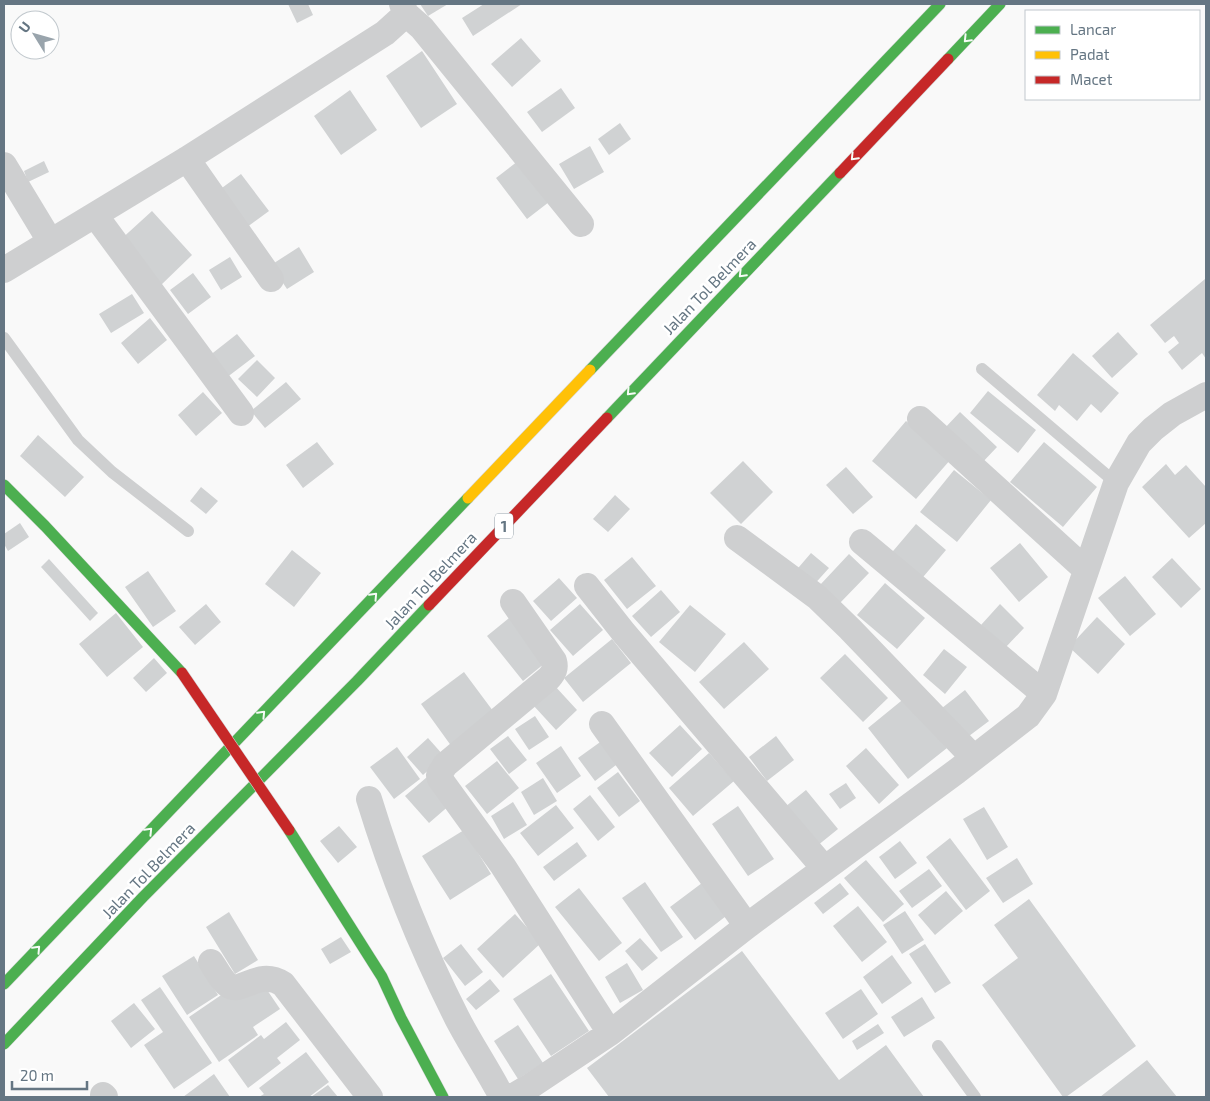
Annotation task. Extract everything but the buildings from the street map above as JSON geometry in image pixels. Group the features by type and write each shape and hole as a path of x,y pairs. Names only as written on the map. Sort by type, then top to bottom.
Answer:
{"main road":[{"name":"Jalan Tol Belmera","path":"4,984 122,858 336,637 521,440 940,4"},
{"name":"Jalan Tol Belmera","path":"4,1044 143,897 357,681 1000,4"},
{"path":"4,485 45,526 182,673 289,830 382,977 401,1018 443,1097"}],"street":[{"path":"4,270 187,160 385,33 404,9 422,28 581,224"},
{"path":"187,160 271,279"},
{"path":"4,165 50,241"},
{"path":"95,215 241,413"},
{"path":"512,1097 610,1033 747,926 1028,716 1044,694 1116,483 1139,443 1153,429 1172,414 1206,395"},
{"path":"920,419 1086,570"},
{"path":"737,538 817,597 974,758"},
{"path":"862,542 1044,694"},
{"path":"587,586 624,633 824,868"},
{"path":"513,602 554,661 556,666 554,673 444,765 439,775 503,866 610,1033"},
{"path":"602,724 747,926"},
{"path":"369,799 384,850 411,920 456,1016 502,1097"},
{"path":"211,962 224,982 229,986 236,988 266,978 275,979 283,984 370,1097"}],"lane":[{"path":"4,338 78,440 112,472 188,532"},
{"path":"982,370 1116,483"},
{"path":"938,1046 974,1097"}],"traffic: fast":[{"path":"590,370 940,4"},
{"path":"948,59 1000,4"},
{"path":"607,418 840,173"},
{"path":"4,485 45,526 182,673"},
{"path":"4,984 468,498"},
{"path":"4,1044 143,897 357,681 429,605"},
{"path":"289,830 382,977 401,1018 443,1097"}],"traffic: slow":[{"path":"468,498 590,370"}],"traffic: jam":[{"path":"840,173 948,59"},
{"path":"429,605 607,418"},
{"path":"182,673 289,830"}]}
